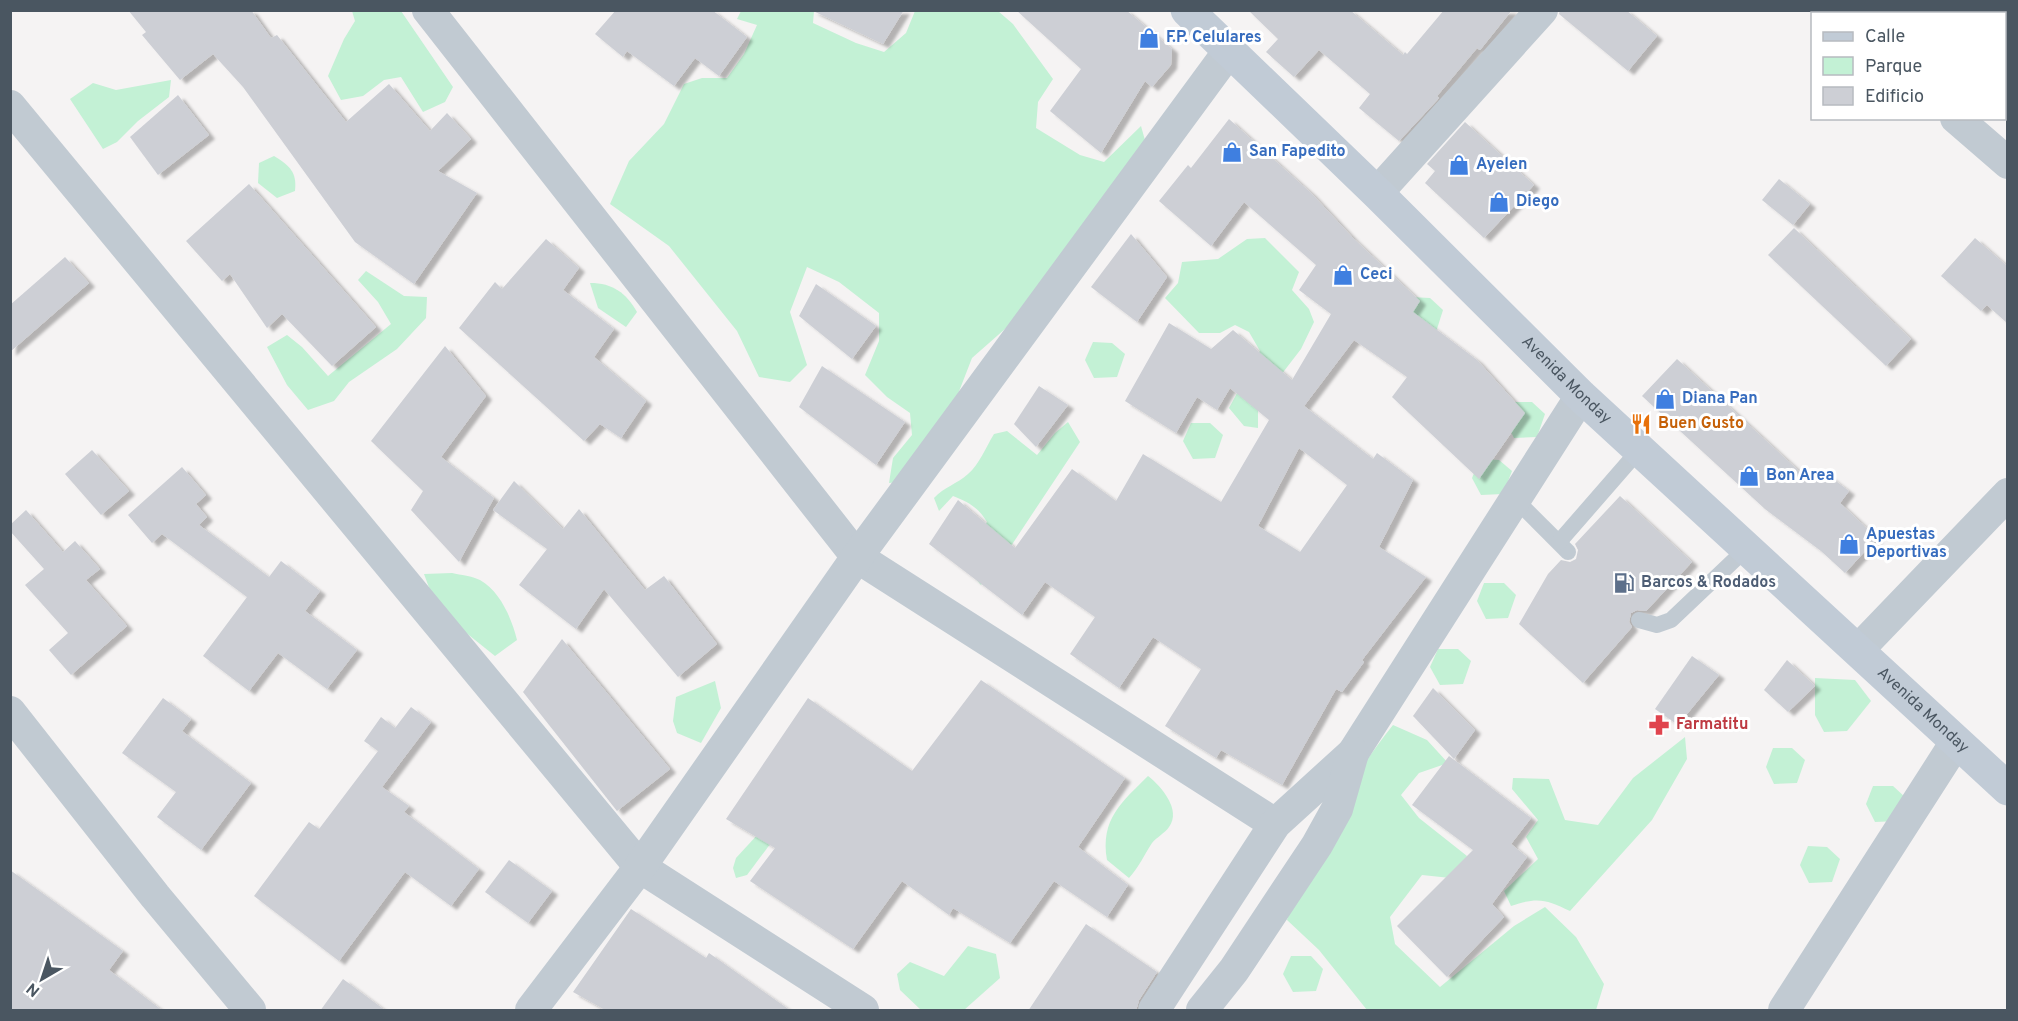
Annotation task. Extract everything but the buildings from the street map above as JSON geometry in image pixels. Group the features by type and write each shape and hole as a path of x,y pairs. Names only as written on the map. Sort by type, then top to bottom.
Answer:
{"main road":[{"name":"Avenida Monday","path":"1187,10 1377,193 1581,396 2007,789"}],"street":[{"path":"428,10 857,557 1275,824"},
{"path":"1377,193 1542,10"},
{"path":"531,1011 640,867 857,557 1229,51"},
{"path":"10,106 640,867 863,1011"},
{"path":"1958,120 2007,163"},
{"path":"1154,1011 1275,824 1353,753 1581,396"},
{"path":"1858,650 2007,494"},
{"path":"10,712 155,896 250,1011"},
{"path":"1784,1011 1956,742"},
{"path":"1202,1011 1234,970 1317,845 1337,809 1353,753"}],"lane":[{"path":"1515,499 1563,547 1640,449"},
{"path":"1639,620 1657,625 1671,620 1747,548"}],"green space":[{"path":"352,11 401,11 453,87 445,102 423,112 401,77 384,80 363,96 341,100 328,76 344,39 355,21"},
{"path":"741,11 814,11 813,23 856,43 884,52 906,33 915,11 998,11 1013,24 1053,79 1038,102 1036,128 1080,155 1104,162 1141,126 1148,151 1022,314 972,358 944,430 909,481 889,483 893,458 912,435 910,413 887,397 865,375 879,341 879,313 839,282 807,267 790,312 807,365 790,382 759,377 737,331 669,246 610,204 629,161 664,124 684,84 702,78 727,78 744,54 757,25 737,19"},
{"path":"171,80 169,97 138,121 117,142 103,149 70,99 93,83 116,90"},
{"path":"274,156 291,170 295,179 295,191 277,198 258,183 259,163"},
{"path":"1265,238 1299,272 1292,290 1309,309 1314,322 1301,349 1258,405 1258,428 1244,426 1229,408 1260,351 1249,332 1235,325 1220,333 1199,333 1165,298 1178,283 1182,262 1218,259 1247,239"},
{"path":"366,271 404,296 427,297 426,318 397,349 349,382 334,401 308,410 287,385 267,347 287,335 302,347 328,376 391,324 378,302 358,280"},
{"path":"590,283 612,287 628,299 637,312 626,327 598,308"},
{"path":"1411,297 1430,298 1443,310 1436,332 1412,334"},
{"path":"1093,342 1112,343 1125,354 1117,377 1094,378 1085,360"},
{"path":"1513,402 1532,402 1545,414 1537,437 1514,438 1505,420"},
{"path":"1068,422 1080,442 1005,555 981,585 962,564 987,522 976,509 958,498 953,496 939,511 934,498 972,470 994,434 1007,431 1037,455 1055,433"},
{"path":"1191,423 1210,423 1223,435 1215,458 1193,459 1183,441"},
{"path":"1480,459 1499,460 1512,471 1503,494 1481,495 1472,478"},
{"path":"452,573 480,580 494,591 504,606 517,640 495,656 460,628 434,601 424,574"},
{"path":"1484,583 1504,583 1516,595 1508,618 1486,619 1477,601"},
{"path":"1438,649 1458,649 1471,661 1463,684 1440,685 1430,667"},
{"path":"1815,678 1855,680 1871,701 1847,731 1824,732 1815,715"},
{"path":"715,681 721,708 701,743 677,733 673,721 676,697"},
{"path":"1393,725 1427,740 1448,763 1419,773 1401,795 1419,818 1467,856 1460,879 1422,875 1390,917 1395,944 1440,987 1514,926 1545,907 1576,937 1604,984 1596,1010 1367,1010 1319,950 1287,920 1306,868 1331,818 1360,770"},
{"path":"1685,737 1687,759 1652,820 1570,911 1554,904 1535,900 1511,906 1504,891 1538,859 1526,837 1538,820 1512,789 1513,778 1549,779 1565,820 1598,825 1633,778"},
{"path":"1773,748 1792,748 1805,760 1797,783 1774,784 1766,767"},
{"path":"1148,776 1168,799 1173,813 1172,820 1167,829 1152,843 1129,878 1107,860 1107,833 1115,812"},
{"path":"1873,786 1893,786 1906,798 1898,821 1875,822 1866,804"},
{"path":"800,804 747,875 736,878 733,868 736,858 759,833"},
{"path":"1808,846 1827,847 1840,859 1832,882 1809,883 1800,865"},
{"path":"968,946 996,954 1000,978 964,1010 921,1010 900,990 897,974 910,962 944,976"},
{"path":"1291,956 1311,956 1323,969 1316,991 1293,992 1283,974"}],"place":[{"name":"F.P. Celulares","path":"1149,38"},
{"name":"San Fapedito","path":"1232,152"},
{"name":"Ayelen","path":"1459,165"},
{"name":"Diego","path":"1499,202"},
{"name":"Ceci","path":"1343,275"},
{"name":"Diana Pan","path":"1665,399"},
{"name":"Buen Gusto","path":"1641,424"},
{"name":"Bon Area","path":"1749,476"},
{"name":"Apuestas Deportivas","path":"1849,544"},
{"name":"Barcos & Rodados","path":"1624,583"},
{"name":"Farmatitu","path":"1659,725"}]}
